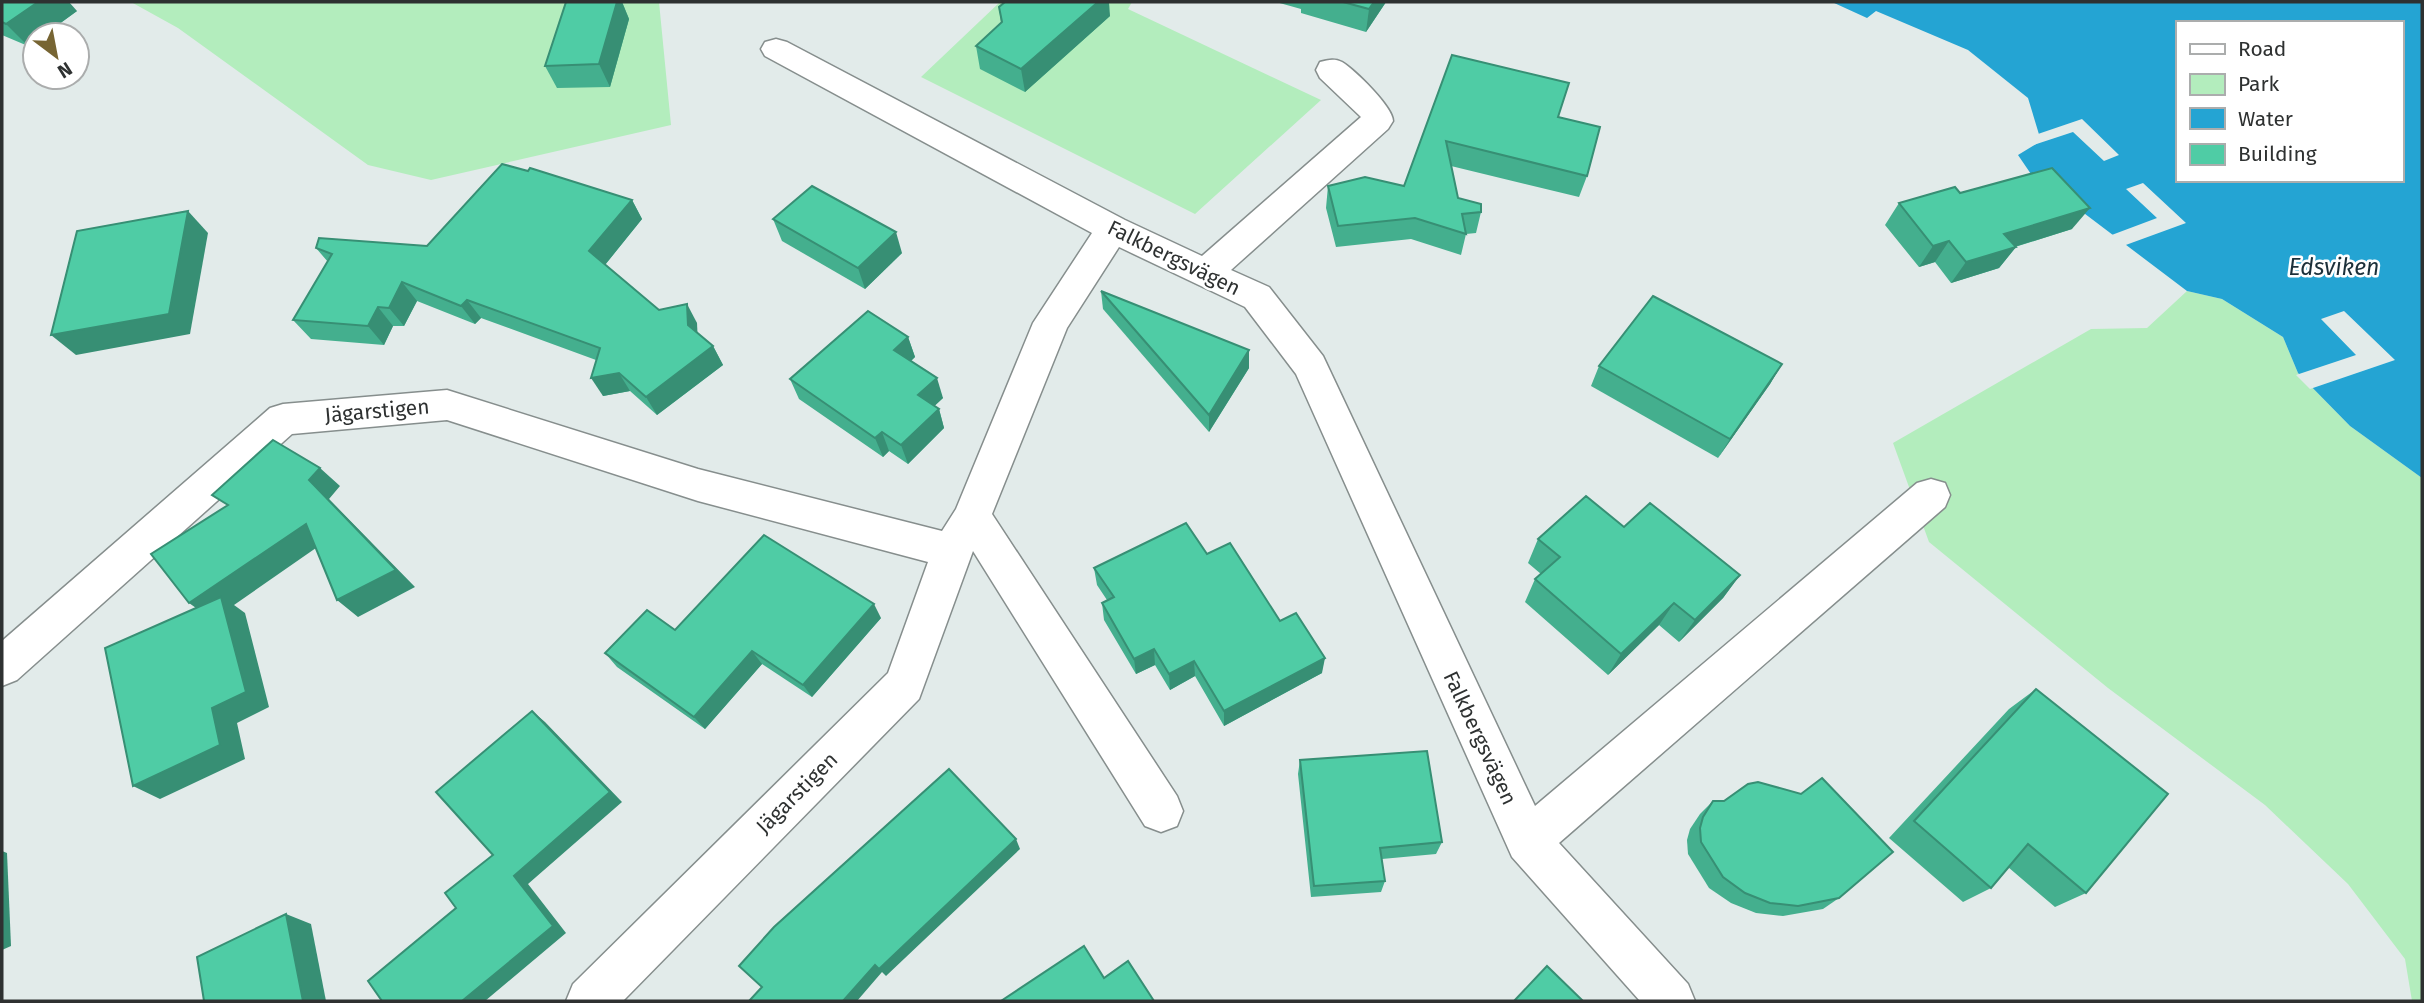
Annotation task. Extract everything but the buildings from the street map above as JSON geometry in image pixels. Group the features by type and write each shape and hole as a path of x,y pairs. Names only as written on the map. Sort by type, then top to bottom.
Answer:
{"street":[{"name":"Falkbergsvägen","path":"776,50 1113,229 1257,298 1310,366 1528,841 1671,1001"},
{"path":"1205,273 1377,121 1377,114 1331,70"},
{"name":"Jägarstigen","path":"590,1001 904,685 952,551 972,516 1051,323 1113,229"},
{"name":"Jägarstigen","path":"2,667 283,419 447,405 698,485 952,551"},
{"path":"1528,841 1931,495"},
{"path":"972,516 1161,811"}],"green space":[{"path":"131,2 659,2 671,125 431,180 368,165 178,28"},
{"path":"1000,2 1132,2 1128,9 1321,100 1195,214 921,77"},
{"path":"2187,291 2222,299 2283,337 2298,373 2350,426 2422,478 2422,1001 2412,1001 2405,959 2348,884 2265,805 2108,688 1929,542 1893,443 2091,329 2147,328"}],"water":[{"name":"Edsviken","path":"1832,2 2422,2 2422,478 2350,426 2298,373 2283,337 2222,299 2187,291 2060,195 2035,180 2018,155 2041,141 2028,98 1968,50 1876,11 1867,18"}],"pier":[{"path":"2082,119 2119,155 2104,161 2073,132 2024,148 2037,140 2035,135"},
{"path":"2143,183 2186,223 2123,246 2109,236 2157,218 2126,189"},
{"path":"2344,311 2395,360 2310,389 2296,375 2356,355 2321,319"}]}
